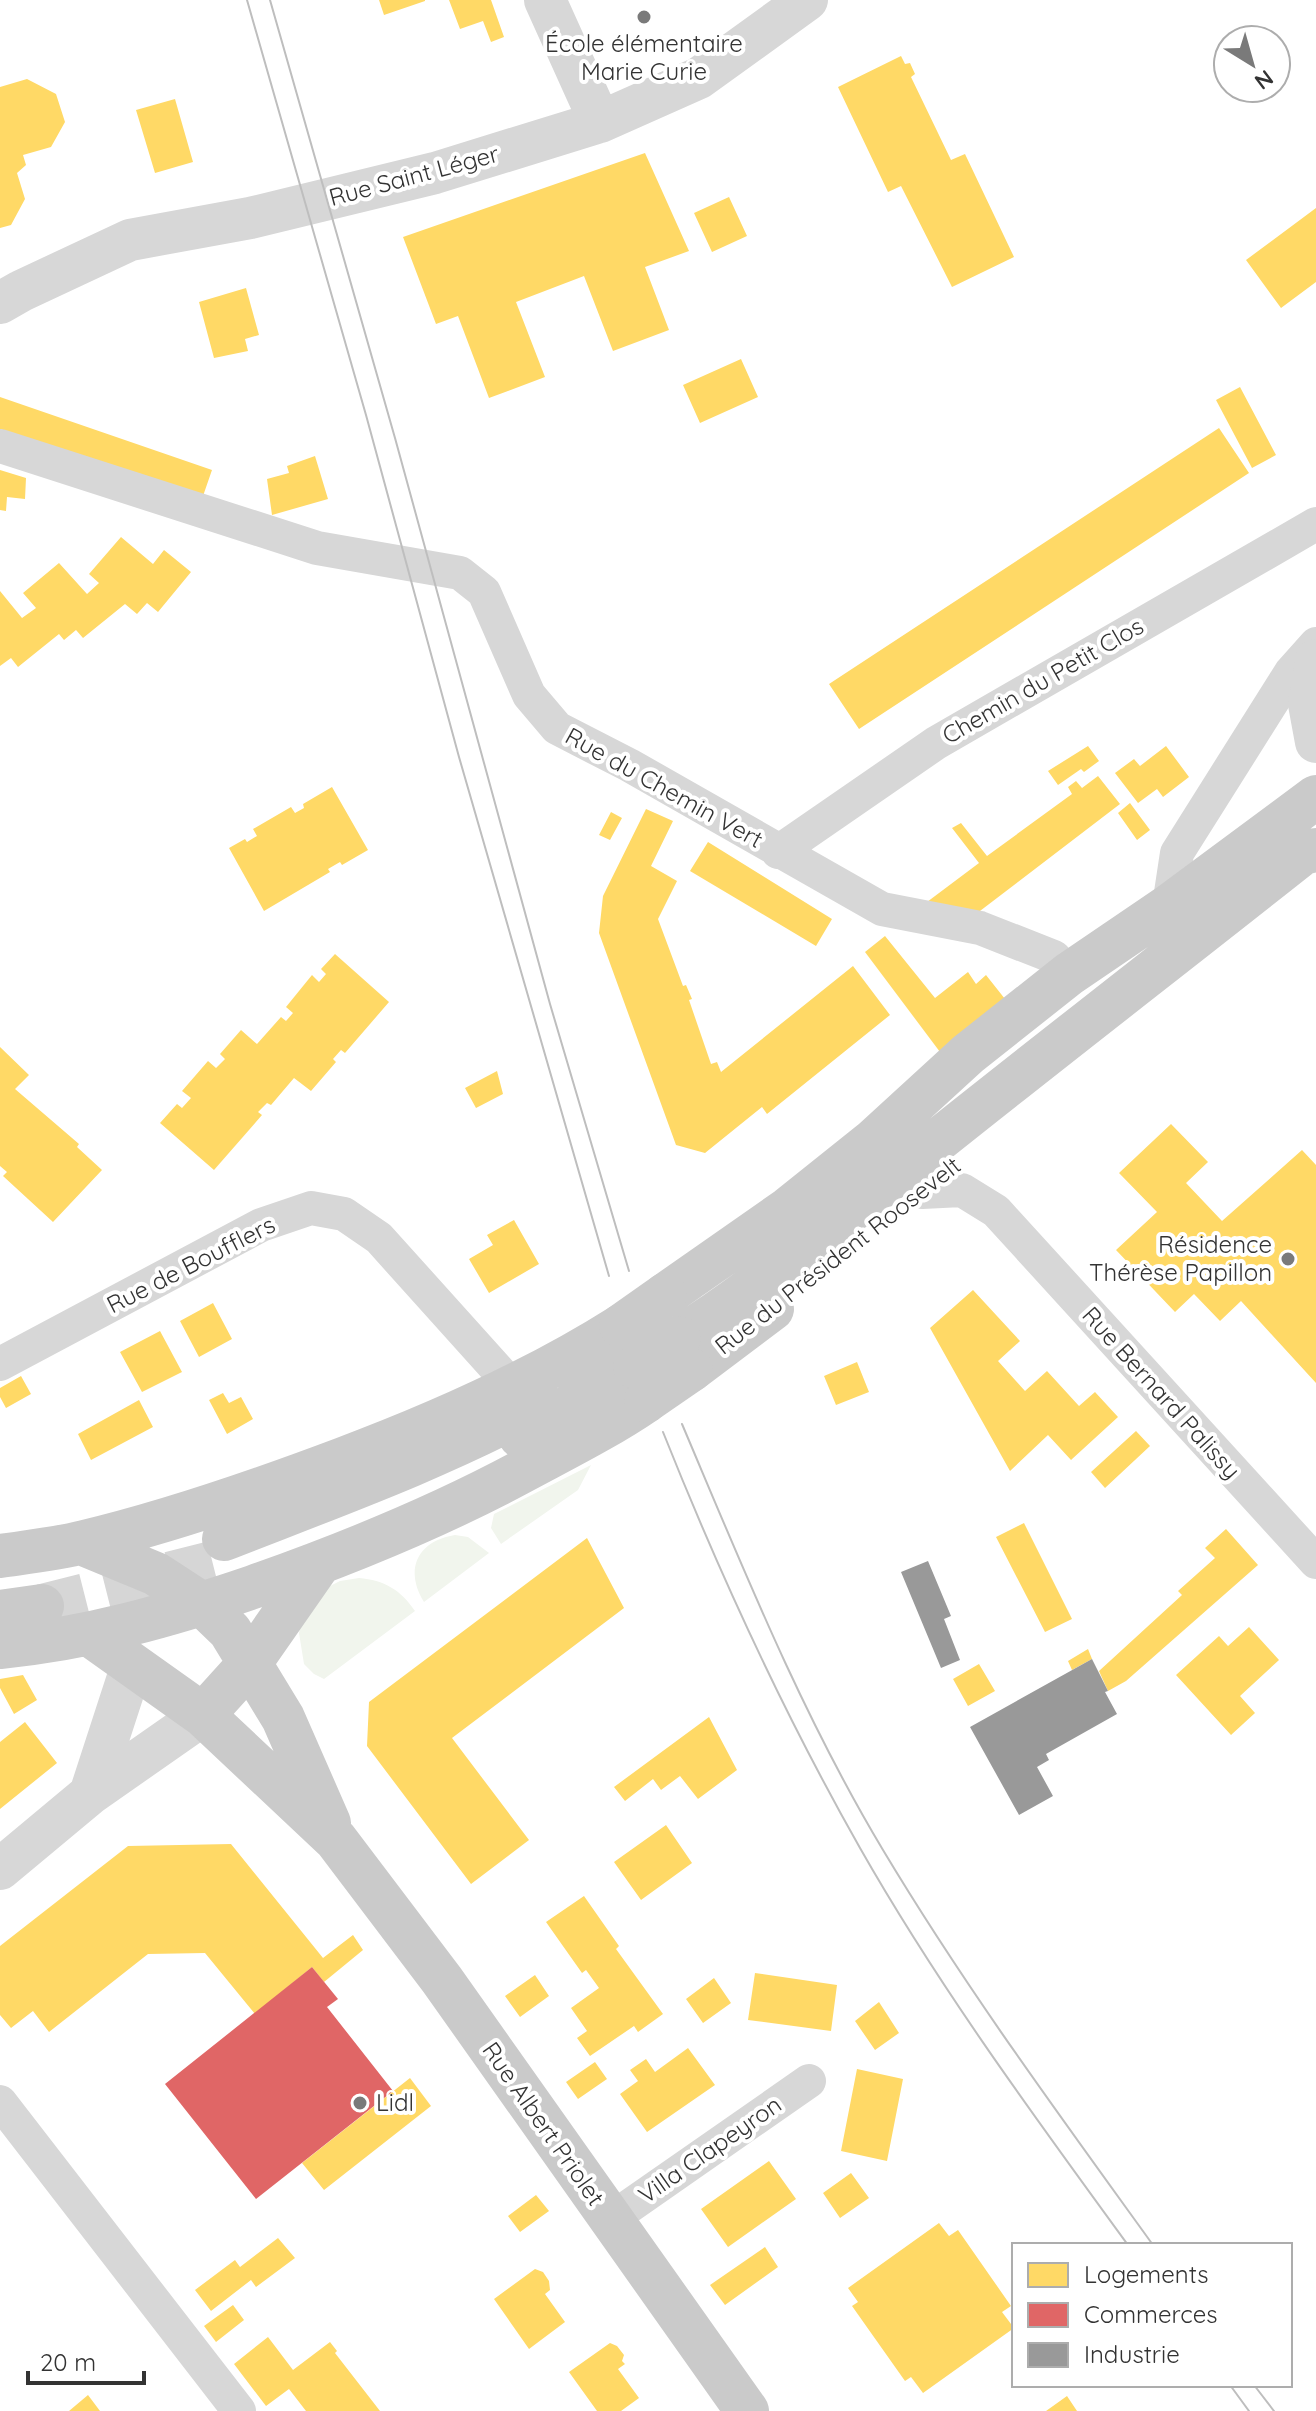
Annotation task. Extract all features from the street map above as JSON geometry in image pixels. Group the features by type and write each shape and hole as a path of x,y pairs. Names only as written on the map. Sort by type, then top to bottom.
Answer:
{"main road":[{"name":"Rue du Président Roosevelt","path":"202,1604 319,1564 456,1507 595,1433 646,1401 676,1329 800,1199 873,1141 968,1054 1069,974 1169,906 1316,797"},
{"path":"132,1665 156,1574 218,1536 405,1435 512,1386 591,1345 621,1335 676,1329 722,1310 816,1241 937,1141 1303,853 1316,850"},
{"name":"Rue du Président Roosevelt","path":"676,1329 922,1192 1316,881"},
{"path":"0,1556 81,1543 218,1536 372,1505 490,1453 590,1396 836,1205 881,1167 959,1087 1096,973 1169,906"},
{"path":"218,1536 387,1476 488,1432 579,1382 621,1335"},
{"name":"Rue Albert Priolet","path":"81,1543 156,1574 202,1604 230,1631 283,1718 336,1840"},
{"path":"203,1715 250,1663 319,1564"},
{"path":"0,1647 89,1634 202,1604"},
{"name":"Rue Albert Priolet","path":"89,1634 203,1715 336,1840 442,1980 747,2411"}],"street":[{"path":"545,0 600,122"},
{"name":"Rue Saint Léger","path":"0,303 130,240 250,218 435,173 600,122 699,78 807,0"},
{"name":"Rue du Chemin Vert","path":"0,446 317,548 460,573 484,592 529,695 557,728 629,765 882,909 980,928 1054,957 1069,974"},
{"name":"Chemin du Petit Clos","path":"778,852 936,743 1316,524"},
{"path":"1169,906 1177,853 1291,672 1316,644"},
{"path":"1316,660 1309,704 1316,742"},
{"name":"Rue Bernard Palissy","path":"922,1192 962,1190 996,1211 1316,1562"},
{"name":"Rue de Boufflers","path":"0,1364 261,1225 311,1208 344,1214 379,1238 512,1386"},
{"path":"90,1794 132,1665"},
{"path":"0,1869 90,1794 203,1715"},
{"name":"Villa Clapeyron","path":"611,2219 809,2081"},
{"path":"0,2102 239,2411"}],"shaded area":[{"path":"591,1465 578,1490 501,1544 491,1528 494,1514"},
{"path":"455,1535 468,1537 489,1553 424,1602 415,1579 418,1559 431,1544"},
{"path":"359,1578 391,1587 415,1611 324,1679 304,1664 299,1633 301,1622 328,1587 340,1581"}],"building: Logements":[{"path":"379,0 425,0 425,1 384,15"},
{"path":"449,0 491,0 504,37 491,42 483,21 460,29"},
{"path":"901,56 905,64 910,63 915,74 911,77 951,160 965,154 1014,257 952,287 901,186 888,192 838,87"},
{"path":"27,79 56,94 65,122 51,147 23,155 26,165 17,173 25,199 11,225 0,228 0,87"},
{"path":"175,99 193,162 155,173 136,110"},
{"path":"645,153 689,251 645,267 669,330 613,351 584,276 516,302 545,377 489,398 458,316 436,324 403,237"},
{"path":"729,197 747,236 712,252 694,213"},
{"path":"1316,208 1316,282 1281,308 1246,260"},
{"path":"246,288 259,335 245,339 248,351 214,358 199,302"},
{"path":"741,359 758,397 700,423 683,385"},
{"path":"1240,387 1276,455 1252,468 1216,400"},
{"path":"0,397 212,470 203,496 0,429"},
{"path":"1219,428 1249,473 859,729 829,684"},
{"path":"315,456 328,499 272,515 267,479 289,473 287,466"},
{"path":"0,470 26,478 25,499 7,497 6,511 0,510"},
{"path":"121,537 153,564 164,550 191,572 158,612 147,603 137,614 125,604 83,638 76,630 64,640 59,634 18,667 11,658 0,666 0,591 22,618 36,608 23,593 59,563 87,594 99,583 89,574"},
{"path":"1088,746 1099,761 1058,785 1048,771"},
{"path":"1166,746 1189,777 1163,797 1157,789 1138,803 1115,773 1134,759 1140,766"},
{"path":"1098,776 1120,804 976,914 927,902 979,863 952,828 961,823 987,856 1072,794 1068,787 1076,781 1082,788"},
{"path":"332,787 368,850 328,869 330,872 264,911 229,848 257,836 253,829 291,807 295,813 304,808 303,804"},
{"path":"1130,803 1150,830 1137,840 1118,813"},
{"path":"646,809 673,821 651,866 677,881 658,919 683,986 686,985 692,999 689,1000 711,1064 717,1062 721,1072 853,966 890,1015 767,1114 762,1107 705,1153 676,1145 599,933 603,896"},
{"path":"611,812 622,818 610,840 599,835"},
{"path":"708,842 832,919 816,946 690,871"},
{"path":"885,936 935,998 968,972 976,984 986,975 1005,999 940,1052 865,952"},
{"path":"335,954 389,1002 345,1053 341,1050 333,1059 336,1062 311,1091 294,1078 271,1105 267,1103 258,1112 262,1115 214,1170 160,1123 177,1104 182,1108 191,1098 182,1091 208,1061 216,1068 225,1059 220,1054 241,1030 257,1044 281,1017 286,1021 293,1013 286,1007 312,975 319,982 326,974 321,969"},
{"path":"0,1047 29,1075 15,1089 79,1144 77,1147 102,1170 53,1222 3,1176 7,1172 0,1166"},
{"path":"497,1071 503,1094 476,1108 465,1088"},
{"path":"1171,1124 1208,1162 1186,1183 1222,1221 1302,1150 1316,1165 1316,1383 1241,1301 1220,1321 1194,1294 1175,1312 1116,1250 1157,1212 1119,1173"},
{"path":"514,1220 539,1264 489,1293 469,1259 493,1245 487,1235"},
{"path":"973,1290 1020,1341 998,1361 1025,1391 1047,1371 1079,1406 1095,1392 1118,1417 1071,1460 1048,1435 1010,1471 930,1328"},
{"path":"213,1303 232,1339 199,1357 180,1321"},
{"path":"160,1331 182,1372 142,1392 120,1352"},
{"path":"857,1362 869,1392 836,1405 824,1376"},
{"path":"21,1376 31,1394 6,1408 0,1397 0,1388"},
{"path":"223,1393 229,1403 241,1397 253,1419 227,1434 209,1400"},
{"path":"139,1400 153,1427 91,1460 78,1434"},
{"path":"1136,1431 1150,1446 1105,1488 1091,1472"},
{"path":"1024,1523 1072,1619 1045,1632 996,1537"},
{"path":"1226,1529 1258,1565 1126,1681 1108,1691 1099,1671 1182,1595 1178,1591 1215,1558 1205,1548"},
{"path":"587,1538 624,1608 452,1738 529,1840 471,1884 367,1746 369,1702"},
{"path":"1249,1627 1279,1660 1240,1696 1255,1713 1231,1735 1176,1675 1219,1636 1228,1646"},
{"path":"1088,1649 1092,1659 1072,1670 1068,1661"},
{"path":"979,1664 995,1691 968,1706 953,1679"},
{"path":"23,1675 37,1700 14,1714 0,1688 0,1679"},
{"path":"709,1717 737,1770 698,1799 680,1776 661,1790 653,1779 625,1801 614,1787"},
{"path":"25,1722 57,1763 0,1809 0,1742"},
{"path":"666,1825 692,1863 641,1900 614,1862"},
{"path":"231,1844 323,1958 353,1935 363,1950 324,1982 312,1967 255,2014 205,1953 148,1954 49,2032 33,2011 11,2028 0,2015 0,1946 128,1846"},
{"path":"584,1896 619,1946 616,1949 663,2014 638,2032 634,2026 590,2056 577,2038 587,2031 571,2008 599,1988 586,1970 582,1973 546,1922"},
{"path":"755,1973 837,1985 831,2031 748,2020"},
{"path":"535,1975 549,1996 520,2017 505,1996"},
{"path":"714,1978 731,2003 703,2023 686,1999"},
{"path":"879,2002 899,2033 875,2050 855,2021"},
{"path":"688,2048 715,2085 647,2132 620,2094 638,2081 630,2070 646,2059 655,2072"},
{"path":"595,2062 607,2079 578,2099 566,2082"},
{"path":"857,2069 903,2079 887,2161 841,2151"},
{"path":"410,2078 431,2106 324,2190 302,2163"},
{"path":"769,2161 796,2199 728,2247 701,2209"},
{"path":"851,2173 869,2198 840,2218 823,2193"},
{"path":"536,2195 549,2211 520,2232 508,2216"},
{"path":"939,2223 949,2236 958,2230 1011,2306 1002,2312 1012,2329 923,2393 911,2377 905,2381 852,2306 858,2302 848,2288"},
{"path":"278,2238 295,2258 256,2287 251,2280 211,2311 195,2290 235,2260 240,2267"},
{"path":"765,2247 778,2267 725,2305 710,2285"},
{"path":"535,2269 543,2272 549,2281 550,2290 545,2294 565,2322 529,2349 494,2299"},
{"path":"233,2305 244,2320 216,2342 204,2326"},
{"path":"268,2337 293,2370 330,2342 337,2351 335,2353 380,2411 306,2411 289,2389 266,2406 234,2364"},
{"path":"610,2343 624,2355 622,2361 625,2364 618,2369 639,2398 621,2411 597,2411 569,2372"},
{"path":"88,2395 100,2411 69,2411"},
{"path":"1067,2396 1077,2411 1046,2411"}],"building: Commerces":[{"path":"312,1967 338,1999 327,2007 393,2091 256,2199 165,2084"}],"building: Industrie":[{"path":"928,1561 951,1616 944,1619 960,1660 941,1668 901,1572"},
{"path":"1092,1659 1117,1714 1046,1754 1049,1760 1037,1767 1053,1796 1019,1815 970,1727"}],"tunnel":[{"path":"42,1606 232,1558"}],"tram line":[{"path":"247,0 366,415 459,757 609,1276"},
{"path":"270,0 395,438 550,1004 629,1271"},
{"path":"682,1424 800,1694 883,1850 980,2001 1152,2243"},
{"path":"663,1432 754,1643 805,1747 860,1848 955,2001 1127,2243"},
{"path":"1231,2387 1249,2411"},
{"path":"1256,2387 1274,2411"}],"place":[{"name":"École élémentaire Marie Curie","path":"644,17"},
{"name":"Résidence Thérèse Papillon","path":"1288,1259"},
{"name":"Lidl","path":"360,2103"}]}
